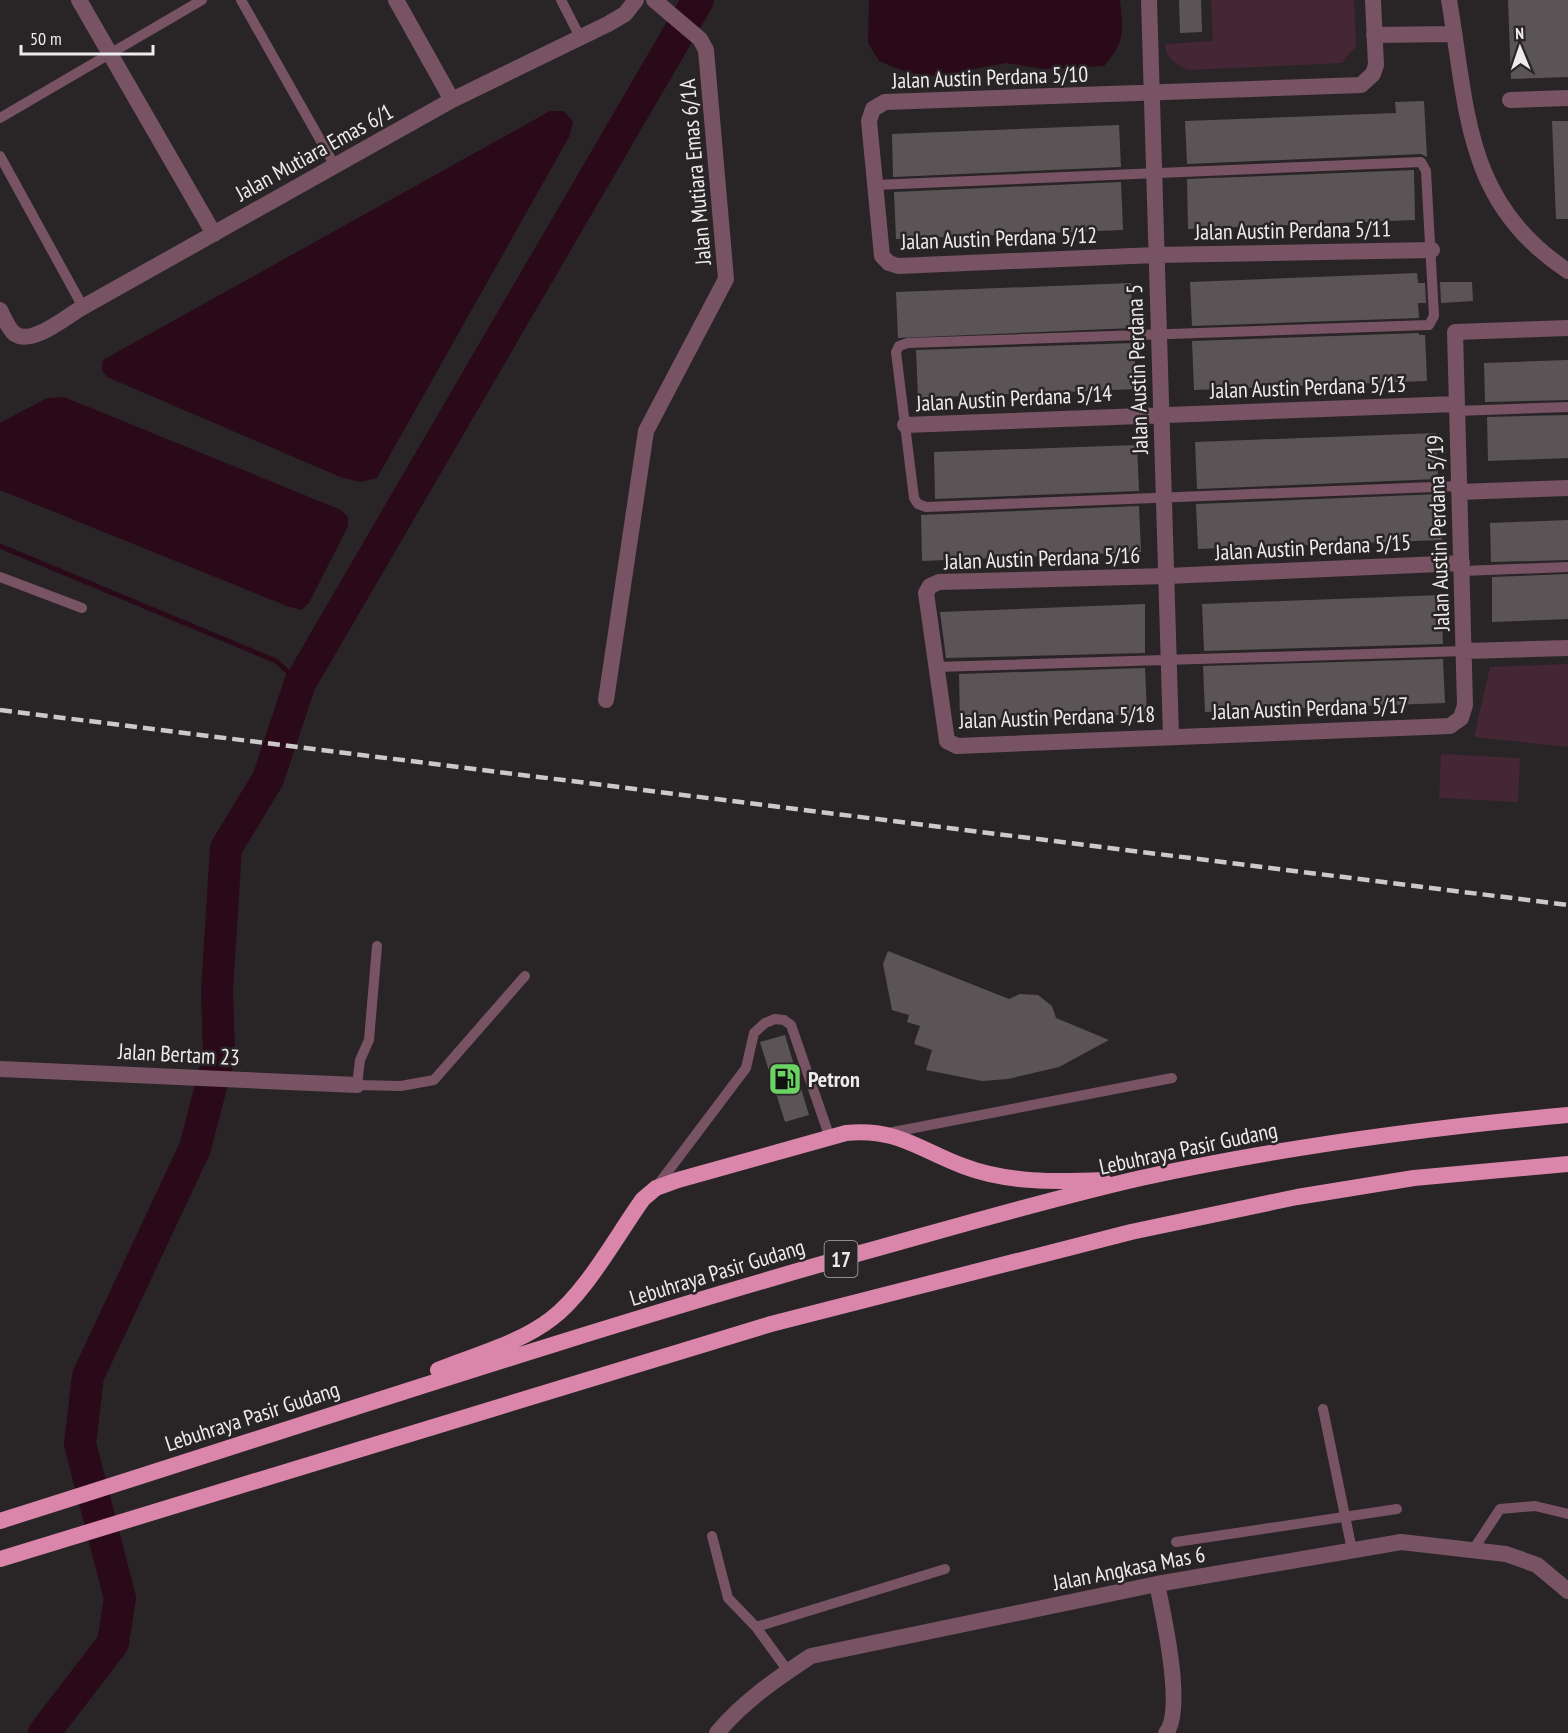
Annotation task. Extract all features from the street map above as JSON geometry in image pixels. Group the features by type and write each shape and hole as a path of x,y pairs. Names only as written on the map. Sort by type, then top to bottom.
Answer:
{"highway":[{"name":"Lebuhraya Pasir Gudang","path":"0,1521 343,1409 758,1282 1021,1208 1142,1178 1308,1146 1428,1128 1568,1115"},
{"path":"343,1409 523,1335 550,1320 571,1301 643,1199 653,1191 678,1180 830,1138 869,1131 885,1133 964,1166 997,1176 1075,1182 1142,1178"},
{"name":"17","path":"0,1559 771,1324 1131,1232 1297,1197 1390,1182 1568,1164"}],"street":[{"path":"79,0 214,234"},
{"path":"396,0 453,100"},
{"name":"Jalan Mutiara Emas 6/1","path":"0,310 13,333 22,338 34,337 83,307 453,100 625,14 636,0"},
{"name":"Jalan Austin Perdana 5","path":"1149,0 1171,736"},
{"path":"1373,0 1374,30 1453,28"},
{"path":"1449,0 1470,127 1478,161 1490,189 1508,217 1528,240 1568,271"},
{"name":"Jalan Mutiara Emas 6/1A","path":"606,700 646,431 726,279 706,50 694,33 657,2"},
{"name":"Jalan Austin Perdana 5/10","path":"875,185 869,121 873,109 885,102 1361,86 1373,74 1376,65 1374,30"},
{"path":"1510,100 1568,99"},
{"name":"Jalan Austin Perdana 5/12","path":"875,185 882,256 889,263 898,266 1155,255"},
{"name":"Jalan Austin Perdana 5/11","path":"1155,255 1432,250"},
{"name":"Jalan Austin Perdana 5/19","path":"1450,726 1461,718 1465,705 1455,332 1568,328"},
{"name":"Jalan Austin Perdana 5/13","path":"1161,414 1456,408"},
{"name":"Jalan Austin Perdana 5/14","path":"905,426 1161,414"},
{"path":"1459,489 1568,488"},
{"name":"Jalan Austin Perdana 5/15","path":"1167,576 1462,567"},
{"name":"Jalan Austin Perdana 5/16","path":"936,667 926,593 930,586 939,582 1167,576"},
{"path":"1465,651 1568,648"},
{"name":"Jalan Austin Perdana 5/18","path":"936,667 947,741 952,745 1171,736"},
{"name":"Jalan Austin Perdana 5/17","path":"1171,736 1450,726"},
{"name":"Jalan Bertam 23","path":"0,1069 357,1085"},
{"name":"Jalan Angkasa Mas 6","path":"717,1733 735,1711 811,1656 1157,1584 1352,1550 1401,1542 1506,1554 1537,1565 1568,1591"},
{"path":"1157,1584 1172,1678 1170,1729 1166,1733"}],"lane":[{"path":"0,118 109,52 202,0"},
{"path":"241,0 336,166"},
{"path":"561,0 580,37"},
{"path":"0,156 83,307"},
{"path":"875,185 1421,162 1426,171 1432,250 1434,316 1429,325 908,343 899,346 896,352 914,498 918,504 926,507 1164,497 1459,489"},
{"path":"1456,408 1568,407"},
{"path":"1462,567 1568,567"},
{"path":"0,577 82,608"},
{"path":"936,667 1465,651"},
{"path":"377,946 369,1040 360,1060 357,1085 401,1086 434,1080 525,976"},
{"path":"653,1191 746,1068 754,1033 765,1023 775,1020 784,1020 791,1025 830,1138"},
{"path":"885,1133 1172,1078"},
{"path":"1323,1409 1352,1550"},
{"path":"1473,1550 1500,1509 1535,1506 1568,1514"},
{"path":"1176,1542 1397,1509"},
{"path":"712,1536 728,1598 756,1627 788,1671"},
{"path":"756,1627 945,1569"}],"shaded area":[{"path":"869,0 1120,0 1122,28 1120,43 1104,66 1044,69 1006,63 935,76 906,72 879,61 868,43"},
{"path":"1211,0 1354,0 1356,46 1342,63 1188,70 1169,57 1165,44 1213,41"},
{"path":"550,111 564,111 573,122 569,137 377,478 361,482 340,477 107,377 102,370 103,360"},
{"path":"64,397 341,510 348,517 348,526 309,603 301,610 287,606 0,490 0,423 47,398"},
{"path":"1568,664 1568,747 1474,737 1490,667"},
{"path":"1441,754 1520,758 1518,802 1439,798"}],"building":[{"path":"1179,0 1201,0 1202,32 1180,33"},
{"path":"1508,0 1568,0 1568,77 1511,79"},
{"path":"1424,101 1427,157 1421,154 1187,164 1185,121 1396,113 1395,102"},
{"path":"1552,121 1568,121 1568,219 1556,219"},
{"path":"1119,125 1121,167 893,177 892,134"},
{"path":"1414,170 1415,220 1188,229 1187,179"},
{"path":"1121,182 1123,230 896,239 894,192"},
{"path":"1417,273 1418,283 1425,283 1426,303 1418,303 1419,318 1192,326 1190,282"},
{"path":"1440,282 1472,282 1473,301 1441,303"},
{"path":"1131,283 1133,328 898,338 896,292"},
{"path":"1419,333 1419,335 1425,335 1427,381 1194,390 1192,341"},
{"path":"1134,343 1136,389 918,398 916,350"},
{"path":"1568,360 1568,400 1485,402 1484,363"},
{"path":"1568,415 1568,458 1488,461 1487,417"},
{"path":"1436,433 1438,479 1197,489 1195,442"},
{"path":"1137,445 1139,491 935,499 934,452"},
{"path":"1440,494 1442,540 1198,549 1196,504"},
{"path":"1139,506 1141,552 922,561 921,515"},
{"path":"1568,520 1568,560 1491,562 1490,523"},
{"path":"1568,574 1568,619 1492,622 1492,577"},
{"path":"1441,595 1443,644 1204,651 1202,604"},
{"path":"1145,604 1145,653 946,658 940,612"},
{"path":"1443,659 1445,703 1205,712 1203,666"},
{"path":"1145,668 1147,714 960,721 959,674"},
{"path":"888,951 1009,999 1020,994 1038,995 1052,1006 1056,1018 1109,1040 1059,1067 1008,1079 982,1081 926,1070 932,1050 914,1044 920,1026 907,1022 909,1015 892,1010 883,964"},
{"name":"Petron","path":"785,1035 809,1115 785,1122 760,1042"}],"waterway":[{"path":"44,1733 113,1643 120,1598 80,1444 88,1376 195,1148 219,1056 217,990 226,848 268,779 300,683 698,0"},
{"path":"0,546 276,661 300,683"}],"railway":[{"path":"0,710 1568,905"}],"place":[{"name":"Petron","path":"785,1079"}]}
